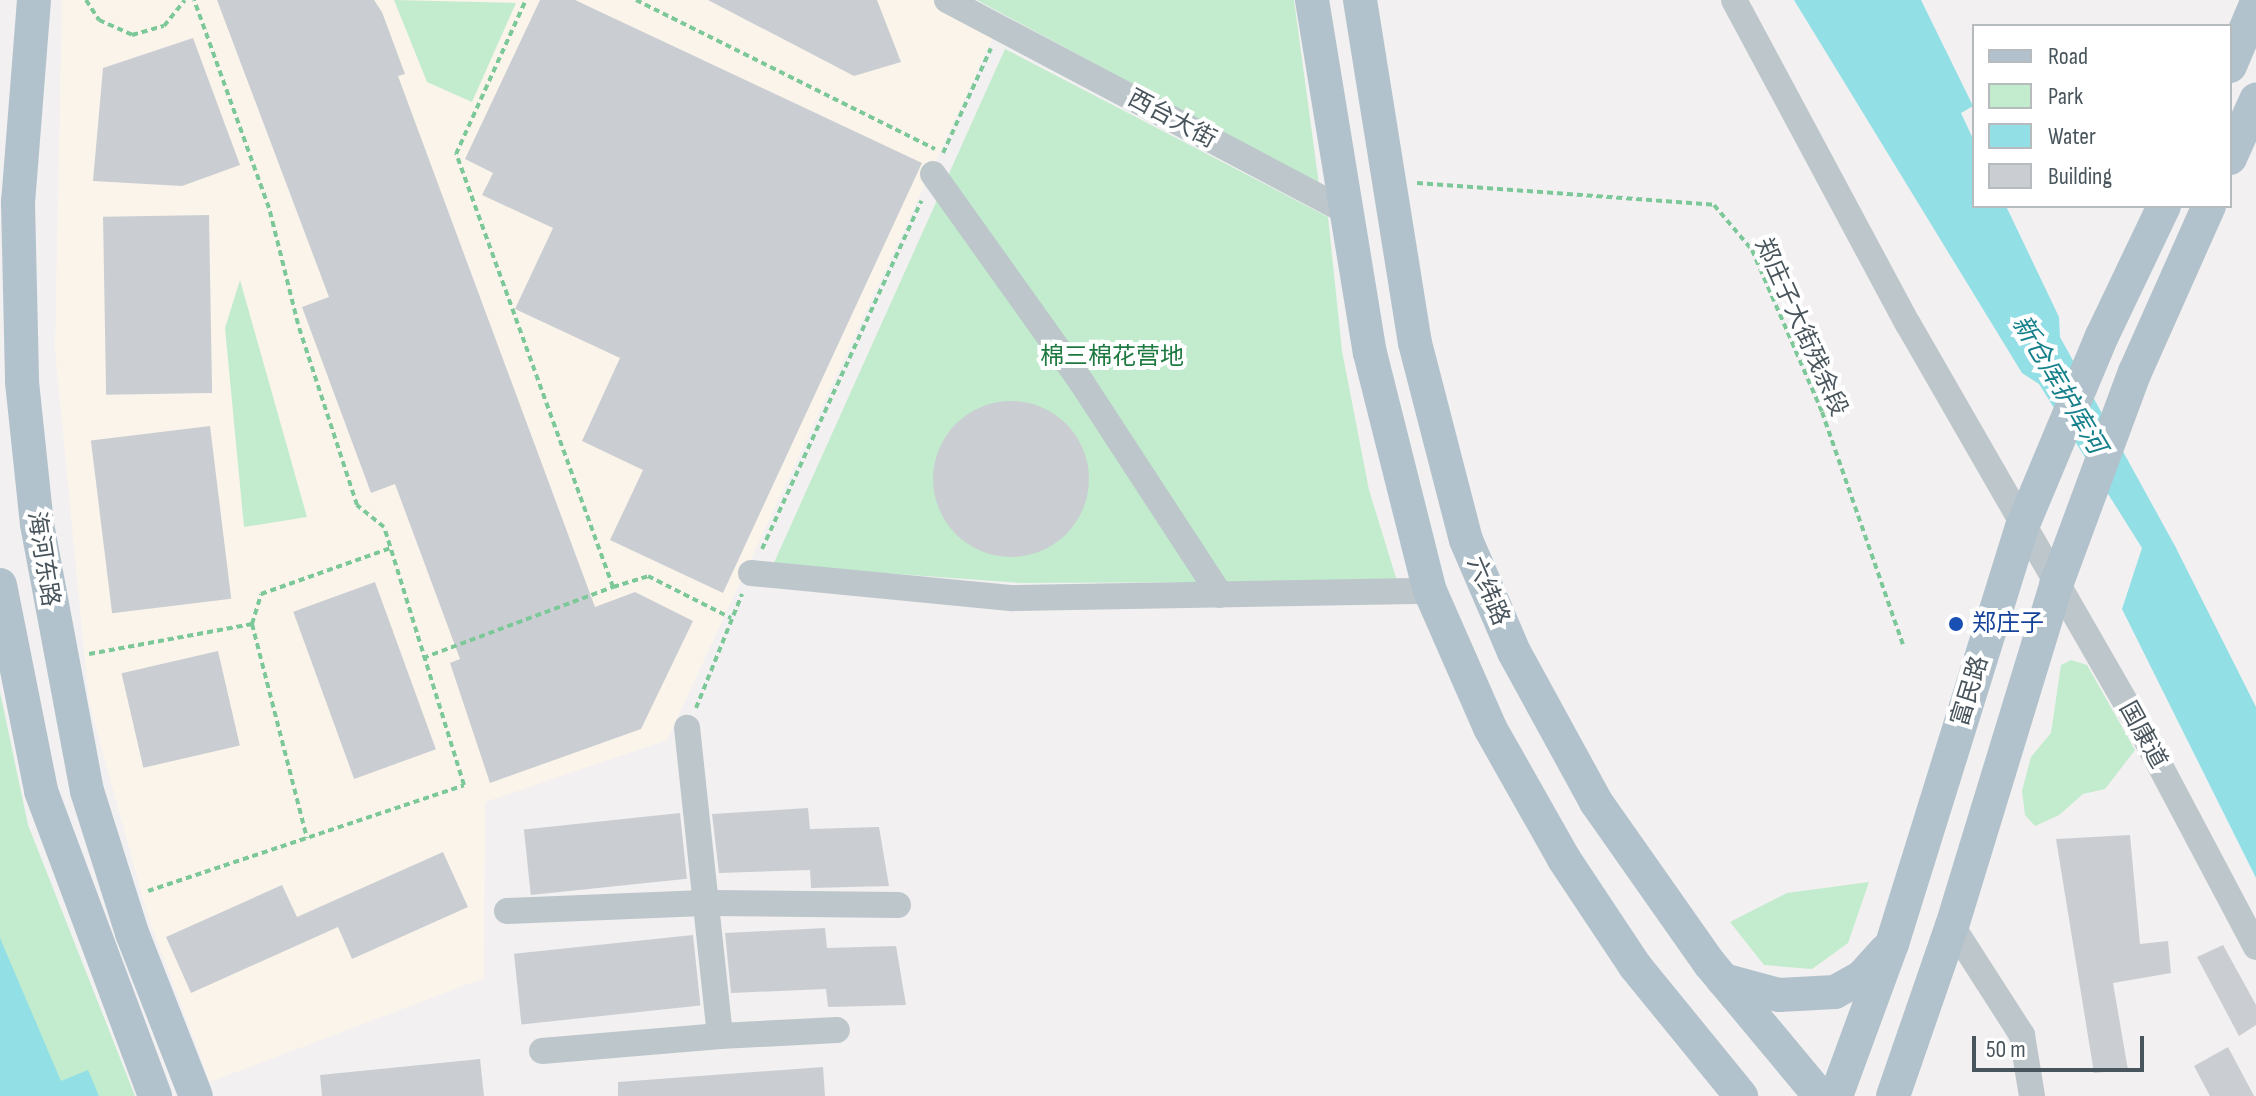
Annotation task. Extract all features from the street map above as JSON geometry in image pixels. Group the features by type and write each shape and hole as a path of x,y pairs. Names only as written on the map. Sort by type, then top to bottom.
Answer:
{"main road":[{"name":"海河东路","path":"34,0 18,202 22,382 37,524 59,660 87,791 122,900 196,1096"},
{"path":"1312,0 1370,353 1430,591 1490,728 1564,859 1635,966 1741,1096"},
{"name":"六纬路","path":"1360,0 1415,343 1466,540 1514,652 1596,802 1723,980 1820,1096"},
{"path":"2232,61 2256,4"},
{"path":"2232,154 2256,100"},
{"name":"富民路","path":"1836,1096 1892,944 2022,527 2102,336 2163,208"},
{"path":"1893,1096 1952,926 2056,585 2135,372 2208,208"},
{"name":"海河东路","path":"0,585 41,791 155,1096"},
{"path":"1723,980 1779,995 1835,992 1862,977 1892,944"}],"street":[{"name":"西台大街","path":"947,0 1345,211"},
{"name":"国康道","path":"1734,0 2022,527 2139,726 2256,947"},
{"path":"938,164 1220,595"},
{"path":"751,573 1013,598 1430,591"},
{"path":"687,728 710,903 720,1036"},
{"path":"507,911 710,903 898,905"},
{"path":"1952,926 2022,1035 2032,1096"},
{"path":"542,1051 837,1030"}],"path":[{"path":"86,0 99,20 132,35 164,26 185,0"},
{"path":"122,900 464,785 384,527 357,505 298,324 269,208 194,0"},
{"path":"526,0 456,154 613,587"},
{"path":"636,0 938,164"},
{"path":"687,728 751,573 1000,27"},
{"name":"郑庄子大街残余段","path":"1387,181 1714,205 1752,250 1822,412 1903,644"},
{"path":"307,838 252,624 261,594 391,548"},
{"path":"423,658 648,576 731,618"},
{"path":"59,660 252,624"}],"shaded area":[{"path":"62,0 934,0 996,31 667,740 485,802 484,978 210,1082 148,917 89,702 55,350"}],"green space":[{"path":"394,0 516,3 472,102 427,82"},
{"path":"977,0 1294,0 1319,185"},
{"name":"棉三棉花营地","path":"1005,49 1328,217 1342,351 1369,490 1397,581 1020,583 773,565"},
{"path":"240,280 307,517 244,527 225,328"},
{"path":"2071,660 2087,665 2135,750 2105,789 2083,794 2059,815 2035,826 2025,815 2022,791 2031,757 2051,733 2061,665"},
{"path":"0,692 28,825 135,1096 0,1096"},
{"path":"1869,882 1848,943 1812,969 1764,965 1730,922 1787,893"}],"water":[{"name":"新仓库护库河","path":"1794,0 1921,0 1972,104 1961,113 1972,137 1972,208 2007,208 2059,317 2060,337 2175,546 2256,707 2256,878 2122,609 2142,548 2039,384 2022,373"},
{"path":"0,938 61,1081 88,1070 99,1096 0,1096"}],"building":[{"path":"217,0 374,0 382,12 405,74 398,76 595,607 635,592 693,621 641,729 490,783 450,663 460,659 395,484 371,493 302,307 329,297"},
{"path":"540,0 575,0 922,163 723,593 610,540 643,470 582,441 620,358 515,309 553,228 482,195 493,173 465,159"},
{"path":"708,0 877,0 901,62 854,76"},
{"path":"193,38 240,165 182,186 93,181 103,68"},
{"path":"209,215 212,393 106,395 103,217"},
{"path":"1011,401 1041,407 1066,424 1083,449 1089,479 1083,509 1066,534 1041,551 1011,557 981,551 956,534 939,509 933,479 939,449 956,424 981,407"},
{"path":"210,426 231,599 112,613 91,441"},
{"path":"375,582 436,749 354,779 293,612"},
{"path":"218,651 240,746 143,768 122,673"},
{"path":"808,808 810,829 879,827 889,886 811,888 810,870 719,873 712,814"},
{"path":"680,813 687,879 531,895 524,829"},
{"path":"2130,835 2140,944 2168,941 2171,973 2113,983 2128,1070 2094,1073 2056,839"},
{"path":"443,852 468,907 352,959 338,927 191,993 166,937 282,885 297,917"},
{"path":"825,928 827,948 896,946 906,1005 828,1007 826,989 731,993 725,933"},
{"path":"693,935 700,1006 521,1024 514,954"},
{"path":"2223,945 2256,1005 2256,1025 2239,1036 2197,957"},
{"path":"2228,1047 2254,1096 2210,1096 2194,1066"},
{"path":"480,1059 484,1096 322,1096 320,1075"},
{"path":"823,1067 825,1096 618,1096 618,1082"}],"place":[{"name":"郑庄子","path":"1956,624"}]}
